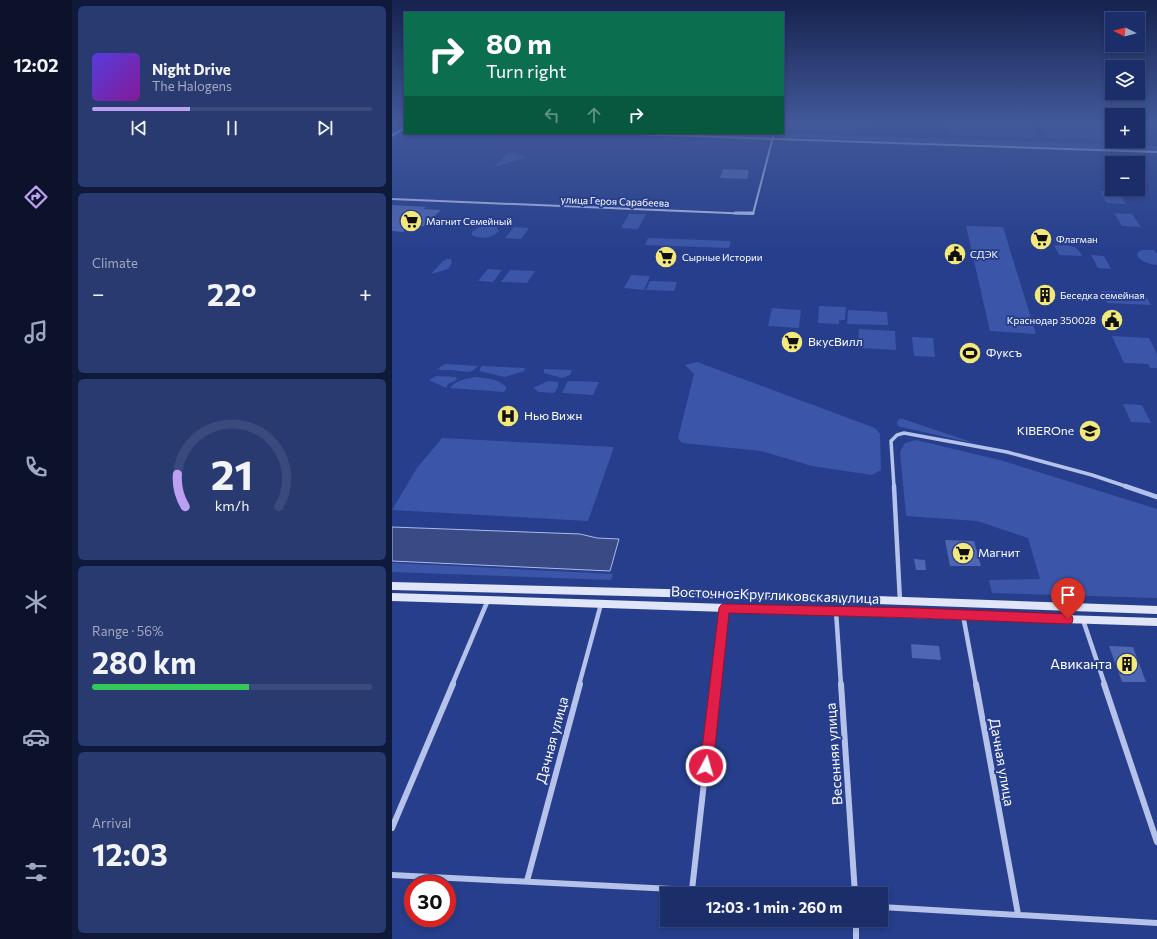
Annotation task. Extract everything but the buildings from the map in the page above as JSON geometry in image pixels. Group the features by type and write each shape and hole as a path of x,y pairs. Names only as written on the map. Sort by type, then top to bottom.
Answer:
{"main road":[{"name":"Восточно-Кругликовская улица","path":"392,586 1157,610"},
{"name":"Восточно-Кругликовская улица","path":"392,597 1157,622"}],"street":[{"name":"улица Героя Сарабеева","path":"392,199 753,214 766,165"},
{"path":"900,601 891,441 897,435 904,433 1007,452 1092,475 1157,497"},
{"path":"392,828 488,600"},
{"name":"Дачная улица","path":"527,881 601,604"},
{"path":"692,887 724,608"},
{"name":"Весенняя улица","path":"836,611 856,887"},
{"name":"Дачная улица","path":"963,615 1018,914"},
{"path":"1083,620 1157,842"},
{"path":"392,875 660,888"},
{"path":"888,907 1157,923"},
{"path":"856,927 856,939"}],"shaded area":[{"path":"1100,191 1105,191 1105,196 1121,196 1126,204 1107,203"},
{"path":"1114,213 1132,214 1141,227 1122,226"},
{"path":"629,214 646,214 638,229 621,228"},
{"path":"496,226 499,231 486,238 475,237 472,235 472,232 479,227"},
{"path":"966,226 1003,227 1036,334 990,331"},
{"path":"514,227 529,228 521,239 505,238"},
{"path":"648,238 731,241 729,248 645,245"},
{"path":"1054,245 1067,245 1074,247 1082,256 1059,255"},
{"path":"1142,250 1154,250 1157,254 1157,265 1146,262 1137,255 1138,252"},
{"path":"1091,255 1104,256 1111,269 1098,268"},
{"path":"451,259 452,263 448,269 431,274 443,261"},
{"path":"488,269 502,270 493,282 478,281"},
{"path":"510,270 535,271 527,283 501,282"},
{"path":"631,275 650,276 644,290 624,288"},
{"path":"650,281 677,282 674,291 646,290"},
{"path":"1101,291 1144,293 1151,305 1107,303"},
{"path":"819,306 846,307 845,320 839,320 839,324 818,323"},
{"path":"772,308 801,310 799,328 768,326"},
{"path":"848,310 887,312 888,325 847,324"},
{"path":"859,329 895,331 896,350 858,348"},
{"path":"1112,336 1149,338 1157,354 1157,368 1150,368 1148,364 1124,363"},
{"path":"912,337 933,338 935,357 914,356"},
{"path":"697,362 875,428 880,434 881,470 872,475 812,466 761,451 682,443 678,438 694,374 685,365"},
{"path":"445,364 478,366 469,372 437,369"},
{"path":"482,366 525,368 524,371 505,377 479,371"},
{"path":"544,369 572,370 570,375 562,378 544,373"},
{"path":"436,376 456,377 457,380 448,384 446,388 429,380"},
{"path":"476,377 497,381 507,388 504,392 450,388 452,385 465,379"},
{"path":"548,381 558,382 558,387 554,393 539,392 533,388"},
{"path":"568,381 599,382 593,395 562,393"},
{"path":"1123,404 1142,405 1151,423 1131,422"},
{"path":"899,419 903,419 977,444 901,427 897,425"},
{"path":"442,438 614,447 588,521 392,510 417,468"},
{"path":"916,440 1000,460 1157,509 1157,598 992,593 989,580 1040,579 1028,538 977,521 906,516 900,452 905,443"},
{"path":"392,527 580,534 597,538 619,539 610,571 392,561"},
{"path":"392,563 613,574 611,580 392,572"}],"place":[{"name":"Магнит Семейный","path":"411,221"},
{"name":"Флагман","path":"1041,239"},
{"name":"СДЭК","path":"955,254"},
{"name":"Сырные Истории","path":"666,257"},
{"name":"Беседка семейная","path":"1045,295"},
{"name":"Краснодар 350028","path":"1112,320"},
{"name":"ВкусВилл","path":"792,342"},
{"name":"Фуксъ","path":"970,353"},
{"name":"Нью Вижн","path":"508,416"},
{"name":"KIBEROne","path":"1090,431"},
{"name":"Магнит","path":"963,553"},
{"name":"Авиканта","path":"1127,664"}],"route":[{"path":"706,766 724,608 1068,619"}]}
